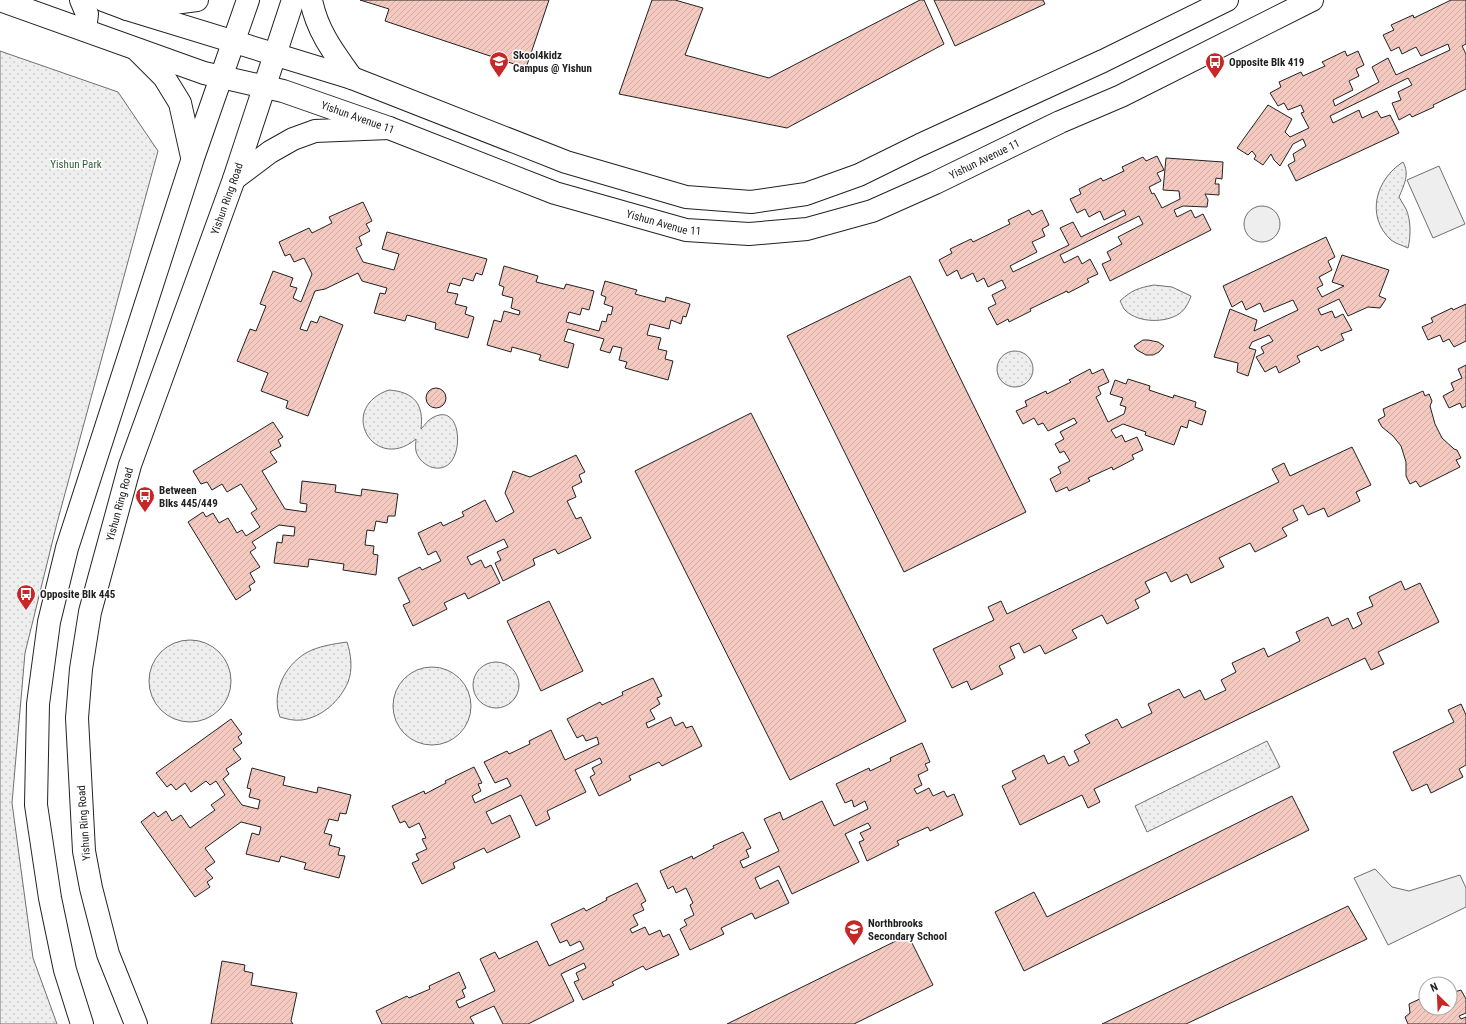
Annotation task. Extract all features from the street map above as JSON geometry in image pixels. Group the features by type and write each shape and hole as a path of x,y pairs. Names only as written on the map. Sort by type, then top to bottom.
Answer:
{"street":[{"name":"Yishun Avenue 11","path":"0,0 204,74 283,91 389,128 555,193 686,230 749,234 807,230 872,211 935,183 1060,122 1121,96 1312,0"},
{"path":"81,0 87,14 84,30"},
{"path":"103,0 127,9 352,78 566,162 686,197 751,202 806,194 859,175 920,145 1103,61 1226,0"},
{"path":"127,9 197,0"},
{"path":"82,1024 65,970 50,898 36,805 38,704 49,622 67,548 193,158 232,40 248,0"},
{"name":"Yishun Ring Road","path":"136,1024 108,954 91,888 84,851 78,718 81,668 90,612 130,464 234,179 293,0"},
{"path":"311,0 321,32 330,48 352,78"},
{"path":"137,50 164,77 180,103 193,158"},
{"path":"234,179 270,152 293,139 315,131 389,128"}],"green space":[{"name":"Yishun Park","path":"0,51 118,92 158,151 57,523 25,653 12,803 33,958 57,1024 0,1024"},
{"path":"1403,162 1406,175 1399,197 1406,209 1410,223 1408,248 1391,240 1383,230 1378,220 1376,209 1380,188 1386,178"},
{"path":"1439,166 1465,224 1433,238 1407,180"},
{"path":"1262,206 1275,211 1280,224 1275,237 1262,242 1249,237 1244,224 1249,211"},
{"path":"1154,285 1172,287 1191,296 1188,303 1179,314 1167,319 1145,320 1131,315 1123,308 1120,301 1124,297 1136,290"},
{"path":"1015,351 1028,356 1033,369 1028,382 1015,387 1002,382 997,369 1002,356"},
{"path":"389,390 405,393 416,401 421,413 421,429 428,421 441,415 448,416 453,421 458,438 457,447 450,463 440,468 435,468 425,464 418,456 416,451 416,439 401,448 387,449 375,444 367,434 363,423 365,410 373,399"},
{"path":"190,640 206,643 219,652 228,665 231,681 228,697 219,710 206,719 190,722 174,719 161,710 152,697 149,681 152,665 161,652 174,643"},
{"path":"347,642 351,662 350,677 345,689 335,702 323,712 302,720 280,717 277,699 278,690 281,681 291,665 306,653 326,646"},
{"path":"496,662 509,666 515,672 519,685 515,698 509,704 496,708 483,704 477,698 473,685 477,672 483,666"},
{"path":"432,667 447,670 459,679 468,691 471,706 468,721 459,733 447,742 432,745 417,742 405,733 396,721 393,706 396,691 405,679 417,670"},
{"path":"1267,741 1280,767 1147,832 1135,806"},
{"path":"1375,869 1392,887 1409,891 1460,875 1466,888 1466,907 1388,945 1354,878"}],"building":[{"path":"360,0 549,0 526,68 385,21 389,9"},
{"path":"652,0 675,0 703,8 685,55 769,78 920,0 924,0 944,44 787,128 619,94"},
{"path":"934,0 1043,0 1045,4 955,46"},
{"path":"1451,0 1466,0 1466,44 1462,46 1466,54 1466,89 1433,105 1434,107 1412,117 1410,114 1399,120 1392,103 1401,100 1398,92 1412,85 1408,78 1330,116 1333,123 1359,110 1362,118 1377,111 1381,118 1390,115 1399,133 1296,181 1288,165 1295,161 1293,154 1306,146 1303,139 1293,144 1280,166 1271,154 1263,165 1254,159 1256,156 1252,151 1248,155 1237,148 1268,105 1292,119 1285,132 1290,137 1309,128 1301,113 1304,112 1301,105 1288,110 1284,103 1278,106 1270,93 1281,87 1279,82 1301,72 1303,76 1325,66 1322,62 1345,51 1347,56 1358,51 1364,65 1356,69 1359,76 1349,81 1353,90 1333,100 1335,106 1379,82 1372,67 1388,58 1396,75 1450,50 1448,44 1421,56 1416,47 1402,54 1399,47 1391,51 1383,35 1394,30 1391,25 1413,15 1414,18"},
{"path":"1157,156 1164,170 1157,173 1161,181 1149,187 1162,208 1180,199 1179,191 1163,190 1166,158 1223,162 1222,179 1216,178 1215,184 1219,184 1219,195 1205,194 1208,200 1207,207 1183,206 1174,210 1177,217 1191,210 1195,218 1203,214 1211,230 1110,281 1102,264 1111,260 1107,252 1122,244 1118,237 1143,224 1139,216 1060,255 1064,263 1078,256 1082,264 1090,259 1098,274 1087,279 1089,282 1068,293 1067,291 1030,309 1031,311 1009,322 1008,319 997,325 988,308 996,304 992,295 1006,288 1002,280 988,287 984,278 977,282 973,273 961,279 957,270 947,276 939,260 952,253 950,249 971,239 973,242 1010,224 1008,220 1029,210 1032,215 1042,210 1049,225 1042,229 1045,236 1032,242 1037,252 1010,266 1013,272 1069,245 1060,228 1073,222 1081,237 1126,215 1124,210 1104,220 1100,211 1089,217 1085,209 1077,213 1070,199 1081,194 1079,189 1101,178 1103,181 1124,171 1122,167 1143,157 1146,161"},
{"path":"363,202 372,221 366,224 370,231 359,237 362,245 356,248 363,262 394,270 399,254 382,249 387,232 487,259 482,275 476,273 473,281 463,278 460,286 450,283 447,292 458,294 455,304 467,307 465,314 474,317 468,338 435,329 436,323 407,315 405,321 374,313 380,293 385,294 387,288 362,281 358,273 325,289 315,291 300,329 307,331 311,321 317,323 320,316 343,325 308,416 286,408 288,401 261,391 268,373 237,361 250,329 256,331 266,306 260,304 273,271 293,278 290,286 297,288 293,298 301,302 312,274 304,258 294,262 290,254 285,256 279,242 309,228 312,233 332,223 329,217"},
{"path":"1326,237 1335,257 1328,261 1332,270 1319,277 1323,285 1317,288 1322,297 1344,286 1332,282 1342,255 1389,270 1379,296 1386,299 1380,308 1368,307 1348,316 1339,299 1318,309 1321,315 1332,311 1335,318 1343,314 1352,330 1341,334 1344,340 1321,351 1318,346 1297,356 1300,362 1279,373 1276,366 1265,372 1256,357 1264,353 1261,347 1273,341 1269,335 1252,342 1249,348 1256,350 1248,376 1237,372 1238,363 1214,357 1230,309 1257,320 1254,331 1298,310 1293,300 1264,312 1260,303 1246,310 1242,301 1232,307 1223,286"},
{"path":"504,266 538,276 536,282 564,289 566,284 594,291 589,310 582,308 580,315 569,312 566,322 599,331 602,321 606,322 608,314 611,315 613,307 604,304 606,297 601,295 605,281 637,290 635,294 665,302 666,297 690,304 686,317 683,316 681,324 671,320 669,329 650,324 647,335 661,338 658,349 667,351 665,359 673,361 668,380 625,368 627,362 619,360 622,348 613,346 610,353 600,350 604,339 568,329 564,341 574,344 568,368 539,360 541,355 512,347 511,352 487,345 494,320 501,322 504,311 519,315 520,311 511,308 513,298 502,295 504,287 499,285"},
{"path":"910,276 1026,512 904,572 787,336"},
{"path":"1466,304 1466,341 1454,347 1449,339 1443,342 1440,335 1428,340 1422,327 1433,322 1431,318 1452,308 1453,310"},
{"path":"1143,340 1158,342 1164,346 1159,352 1153,355 1146,355 1137,350 1134,346"},
{"path":"1466,365 1466,406 1462,408 1460,403 1449,408 1443,396 1454,390 1451,383 1462,378 1458,369"},
{"path":"1090,369 1092,374 1103,369 1109,382 1098,387 1101,394 1096,397 1108,422 1124,414 1126,407 1120,405 1123,398 1110,394 1115,380 1126,384 1128,379 1150,386 1149,390 1173,398 1174,395 1196,402 1195,407 1206,411 1202,425 1189,420 1187,428 1181,426 1174,445 1145,435 1146,432 1123,424 1111,430 1116,438 1122,435 1125,442 1137,437 1143,450 1132,455 1134,459 1113,470 1112,467 1088,478 1090,481 1069,491 1067,487 1056,492 1050,479 1061,473 1058,467 1070,461 1064,451 1060,453 1055,444 1064,439 1060,432 1077,423 1074,418 1048,431 1043,423 1038,425 1034,418 1023,424 1016,411 1027,406 1025,401 1046,391 1047,394 1071,382 1069,380"},
{"path":"436,388 443,391 446,398 443,405 436,408 429,405 426,398 429,391"},
{"path":"1423,391 1425,396 1429,394 1432,401 1430,406 1435,424 1442,438 1457,450 1461,458 1456,460 1460,467 1420,487 1416,481 1410,484 1406,476 1406,462 1401,446 1393,436 1382,427 1378,420 1385,416 1383,409"},
{"path":"751,413 906,721 790,780 635,471"},
{"path":"273,422 283,437 278,440 281,446 270,452 277,462 262,471 285,509 306,512 307,504 300,503 302,481 336,485 335,492 361,496 362,489 398,494 395,516 388,516 387,523 376,521 374,531 367,530 365,545 374,546 373,554 378,555 376,575 343,570 344,564 309,559 308,567 274,563 277,542 282,543 283,535 294,536 295,527 279,525 252,542 256,548 250,552 260,567 250,573 255,582 249,586 251,590 236,600 188,522 203,512 206,517 213,513 219,523 228,518 237,533 242,530 246,536 260,527 251,513 257,509 241,484 227,492 222,484 212,490 207,482 201,484 193,471"},
{"path":"1352,447 1371,485 1356,492 1360,501 1328,517 1324,508 1308,515 1303,505 1293,510 1298,520 1282,528 1287,536 1255,552 1250,543 1219,558 1224,567 1191,583 1187,574 1171,582 1166,572 1145,582 1150,592 1135,600 1139,608 1107,624 1102,615 1072,630 1077,638 1045,654 1040,645 1024,653 1019,643 1010,647 1015,658 999,666 1003,674 971,690 967,681 952,688 933,649 994,620 988,607 1001,601 1007,614 1279,482 1272,469 1284,463 1290,476"},
{"path":"576,455 585,472 579,475 582,482 572,487 576,497 567,501 576,519 581,517 591,538 558,554 555,549 533,559 535,565 503,581 495,563 501,560 497,552 508,547 504,539 467,557 471,565 481,560 485,568 491,565 500,583 468,599 465,593 444,603 447,609 413,626 403,605 410,602 398,578 420,567 422,570 441,561 436,551 428,555 418,533 441,522 443,526 464,516 462,512 485,500 496,522 514,512 505,493 513,471 530,477"},
{"path":"1401,581 1405,590 1420,583 1439,622 1378,652 1384,664 1371,670 1365,658 1094,789 1100,802 1088,808 1082,795 1020,825 1002,786 1016,779 1012,771 1044,755 1048,764 1064,756 1069,766 1079,761 1074,751 1090,743 1085,735 1117,719 1122,728 1152,713 1148,704 1179,689 1184,698 1200,690 1205,700 1226,690 1221,680 1236,672 1232,663 1264,648 1268,657 1300,641 1296,632 1328,617 1332,626 1348,618 1353,629 1362,624 1357,613 1373,606 1369,597"},
{"path":"549,601 583,671 541,691 507,621"},
{"path":"653,678 662,696 657,698 660,704 650,710 655,719 646,723 648,728 671,717 675,726 683,722 686,728 692,726 702,746 662,766 659,762 629,776 631,780 599,796 590,777 595,774 592,768 602,763 600,758 575,770 586,792 547,811 550,819 536,826 521,795 486,812 492,824 510,815 520,837 487,853 484,848 453,863 455,868 422,884 412,863 419,860 416,854 427,849 422,839 426,838 419,823 409,828 405,821 400,823 392,806 424,791 425,794 446,783 445,781 474,767 482,783 478,784 481,791 472,796 475,803 511,786 507,778 495,783 484,762 507,751 509,754 530,744 529,741 551,730 565,760 599,744 597,737 586,741 583,735 577,738 567,719 600,702 602,705 623,695 622,692"},
{"path":"1461,704 1466,715 1466,765 1459,769 1463,777 1431,793 1427,784 1412,791 1393,752 1454,722 1448,710"},
{"path":"231,719 242,734 238,737 242,743 233,749 241,759 226,769 229,774 223,779 242,805 258,809 260,800 249,797 251,789 247,788 252,768 285,777 283,785 317,793 318,787 351,795 346,814 340,813 338,821 329,819 324,833 332,835 329,845 340,848 338,855 345,856 339,878 304,869 306,863 281,856 279,862 246,854 252,833 259,835 261,827 241,822 205,848 215,862 205,869 213,878 207,882 210,887 195,897 141,822 154,812 158,817 166,811 172,821 181,815 190,828 215,810 211,805 225,795 216,781 210,785 206,781 191,792 185,783 176,790 171,784 167,787 156,773"},
{"path":"922,743 930,762 925,764 928,770 918,775 922,785 914,789 917,794 929,788 933,796 944,791 947,797 954,794 963,815 930,831 928,827 897,841 899,845 867,861 859,842 864,840 860,833 871,828 868,823 845,834 859,862 792,894 779,866 755,878 760,889 778,880 789,903 755,919 752,913 721,928 724,934 690,950 680,929 687,925 684,920 694,915 690,905 693,903 686,888 676,893 673,886 668,889 660,871 692,856 693,859 714,848 713,846 743,832 751,848 746,850 749,857 740,861 743,868 779,851 764,819 780,812 783,820 822,801 834,826 868,809 865,801 854,807 852,800 845,803 836,784 869,768 870,771 891,761 890,758"},
{"path":"1292,796 1309,830 1024,971 995,912 1034,892 1047,917"},
{"path":"637,883 646,901 641,904 644,910 633,915 638,925 630,929 632,933 645,927 649,935 660,930 663,937 669,934 679,955 646,970 643,966 612,982 614,985 583,1000 574,982 579,980 576,973 586,968 584,963 561,974 574,1001 528,1024 503,1024 494,1006 470,1017 474,1024 382,1024 376,1011 407,996 409,998 430,989 429,986 459,972 466,988 462,990 465,997 456,1001 459,1008 495,991 480,959 495,952 499,959 537,941 549,966 584,949 580,941 570,946 567,940 560,943 551,924 584,908 586,911 607,900 606,898"},
{"path":"1348,906 1367,939 1186,1024 1102,1024"},
{"path":"908,935 933,985 854,1024 727,1024"},
{"path":"222,961 245,965 244,971 253,973 251,985 297,993 291,1021 293,1024 211,1024"},
{"path":"1461,990 1466,999 1466,1013 1459,1016 1461,1019 1466,1017 1466,1024 1408,1024 1405,1017 1410,1013 1409,1004 1418,1000 1418,1016 1458,1016 1458,991"}],"place":[{"name":"Skool4kidz Campus @ Yishun","path":"499,78"},
{"name":"Opposite Blk 419","path":"1215,79"},
{"name":"Between Blks 445/449","path":"145,513"},
{"name":"Opposite Blk 445","path":"26,611"},
{"name":"Northbrooks Secondary School","path":"854,946"}]}
